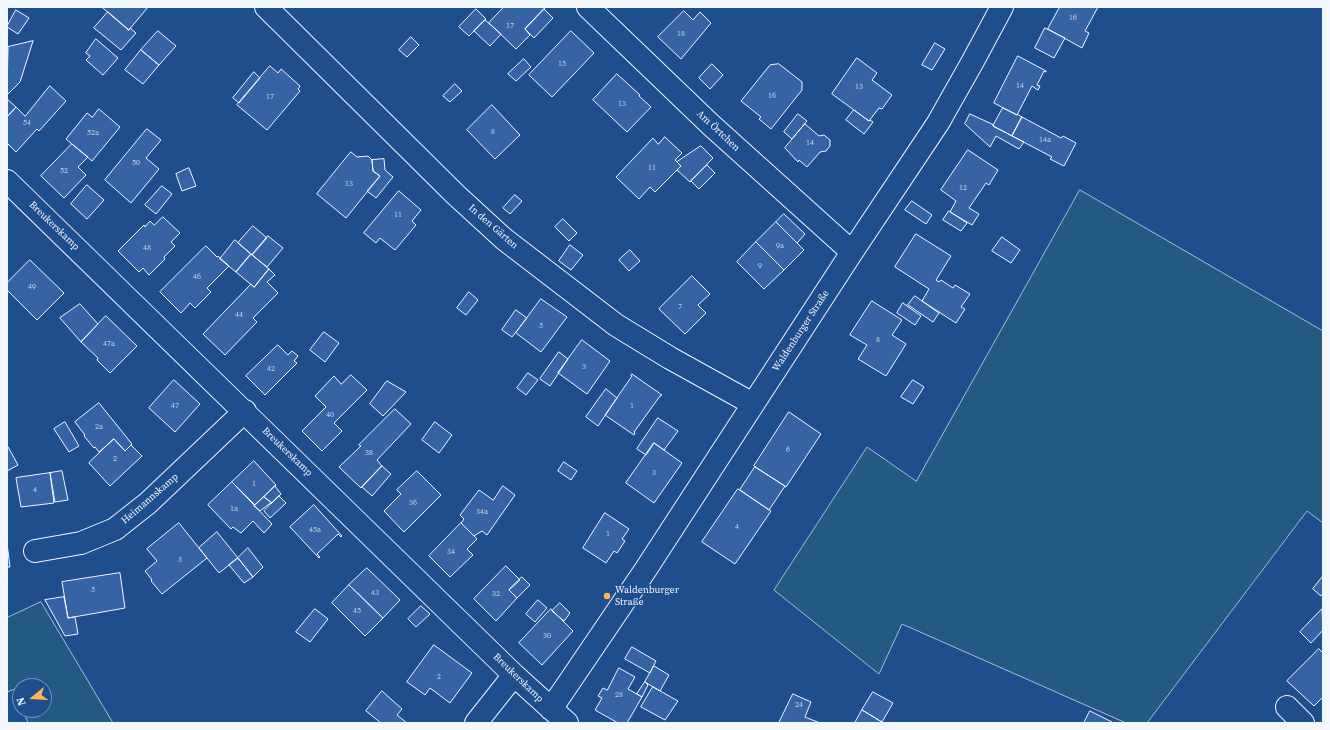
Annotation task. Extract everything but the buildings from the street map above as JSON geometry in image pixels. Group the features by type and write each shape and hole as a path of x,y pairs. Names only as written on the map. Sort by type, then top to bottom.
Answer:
{"street":[{"name":"In den Gärten","path":"266,7 456,195 504,239 616,325 670,358 753,404"},
{"name":"Am Örtchen","path":"588,7 711,125 852,252"},
{"name":"Waldenburger Straße","path":"559,716 646,569 852,252 938,123 1002,7"},
{"name":"Breukerskamp","path":"7,181 245,411 514,675 559,716"},
{"name":"Heimannskamp","path":"35,551 81,543 115,529 148,503 245,411"},
{"path":"476,723 514,675"},
{"path":"1287,707 1303,723"}],"shaded area":[{"path":"1080,190 1323,331 1323,523 1307,511 1147,723 1126,723 902,624 879,674 774,590 867,447 916,481"},
{"path":"41,602 113,723 28,723 26,718 52,718 52,678 12,678 12,690 7,692 7,618"}],"place":[{"name":"Waldenburger Straße","path":"607,596"}]}
